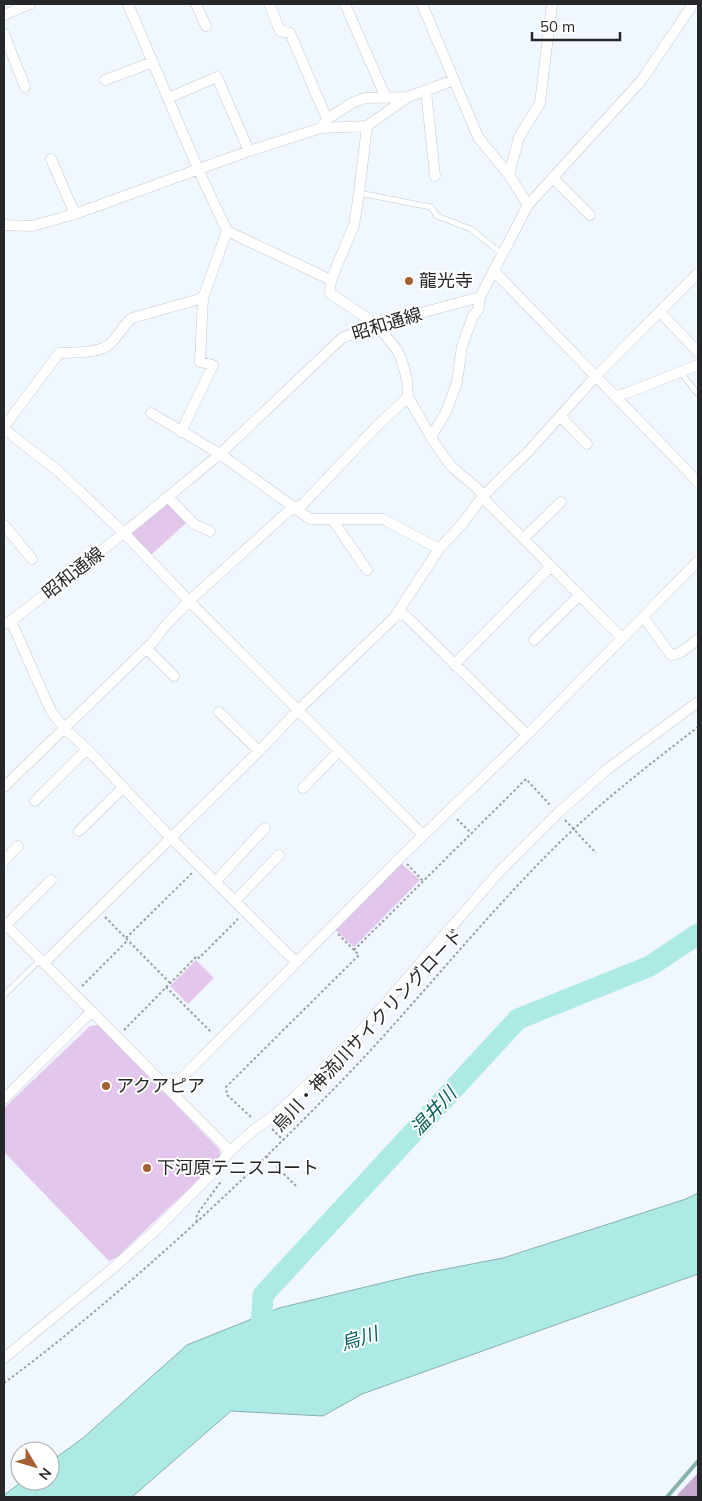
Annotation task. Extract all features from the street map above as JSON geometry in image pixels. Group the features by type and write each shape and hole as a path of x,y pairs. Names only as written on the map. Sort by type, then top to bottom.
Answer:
{"street":[{"path":"4,15 30,4"},
{"path":"128,4 198,169 227,231 332,280"},
{"path":"196,4 206,26"},
{"path":"269,4 280,31 290,33 324,124"},
{"path":"345,4 386,98"},
{"path":"422,4 478,137 508,175 528,206"},
{"path":"508,175 519,137 540,103 552,4"},
{"path":"431,437 446,412 457,382 462,346 473,316 478,310 480,297 528,206 641,81 694,4"},
{"path":"4,34 25,87"},
{"path":"105,80 153,62"},
{"path":"168,98 218,77 249,151"},
{"path":"324,124 367,126 408,98 454,80"},
{"path":"426,91 435,176"},
{"path":"4,225 32,226 75,214 324,124 352,103 365,98 408,98"},
{"path":"367,126 354,225 332,280 330,293 377,325 396,350 402,361 407,380 408,397 431,437 452,467 478,490 622,638"},
{"path":"51,159 75,214"},
{"path":"553,178 590,215"},
{"path":"181,432 213,365 200,362 204,298 227,231"},
{"path":"494,270 698,482"},
{"path":"42,961 171,838 298,710 394,618 439,549 463,523 483,496 528,452 596,376 698,273"},
{"name":"昭和通線","path":"8,622 124,533 220,454 342,338 377,325 480,297"},
{"path":"204,298 132,318 124,325 111,344 101,350 59,353 4,428 58,471 124,533 189,601 423,835"},
{"path":"660,312 698,352"},
{"path":"615,396 681,373 698,365"},
{"path":"4,787 146,648 189,601 293,507 301,506 378,424 408,397"},
{"path":"151,413 220,454 310,519 383,520 439,549"},
{"path":"560,416 586,444"},
{"path":"168,497 194,524 210,531"},
{"path":"524,538 561,502"},
{"path":"332,519 367,570"},
{"path":"4,525 32,559"},
{"path":"170,1090 698,561"},
{"path":"454,665 550,566"},
{"path":"534,640 580,595"},
{"path":"398,611 409,619 526,735"},
{"path":"642,618 671,655 675,656 698,639"},
{"path":"8,622 51,711 64,728 296,962"},
{"path":"146,648 174,676"},
{"path":"4,1358 156,1230 217,1168 230,1151 274,1116 316,1078 359,1034 500,872 558,813 610,767 698,702"},
{"path":"220,712 259,751"},
{"path":"35,801 86,749"},
{"path":"302,788 339,751"},
{"path":"79,831 123,788"},
{"path":"215,882 265,828"},
{"path":"4,861 18,846"},
{"path":"234,901 279,855"},
{"path":"51,880 5,924 230,1151"},
{"path":"5,1097 92,1011"}],"lane":[{"path":"359,193 431,206 437,216 471,229 502,254"},
{"path":"681,373 698,394"},
{"path":"4,995 42,961"}],"path":[{"name":"烏川・神流川サイクリングロード","path":"4,1383 72,1330 197,1222 283,1140 389,1031 532,871 621,787 698,727"},
{"path":"354,950 526,779 554,809"},
{"path":"448,811 471,833"},
{"path":"562,817 596,854"},
{"path":"401,858 423,880"},
{"path":"74,994 199,866"},
{"path":"117,1037 197,956 199,958 245,912"},
{"path":"105,916 170,983"},
{"path":"260,1126 227,1095 226,1087 359,955 331,927"},
{"path":"166,987 218,1040"},
{"path":"270,1127 283,1140"},
{"path":"266,1156 297,1188"},
{"path":"197,1222 198,1213 226,1174"}],"shaded area":[{"path":"168,504 186,523 151,555 132,537 132,533"},
{"path":"401,863 420,880 354,947 335,930"},
{"path":"196,960 214,978 188,1004 170,986"},
{"path":"98,1025 220,1150 220,1156 213,1166 116,1258 109,1261 4,1152 4,1108 90,1026"},
{"path":"698,1473 698,1497 677,1497 678,1494"}],"water":[{"name":"烏川","path":"698,1193 698,1274 362,1394 323,1416 231,1411 132,1497 4,1497 10,1491 60,1491 60,1455 83,1438 187,1345 279,1308 415,1275 503,1258 686,1199"}],"waterway":[{"name":"温井川","path":"260,1344 263,1295 518,1019 650,966 698,934"},
{"path":"667,1497 698,1461"}],"place":[{"name":"龍光寺","path":"409,281"},
{"name":"アクアピア","path":"106,1086"},
{"name":"下河原テニスコート","path":"147,1168"}]}
